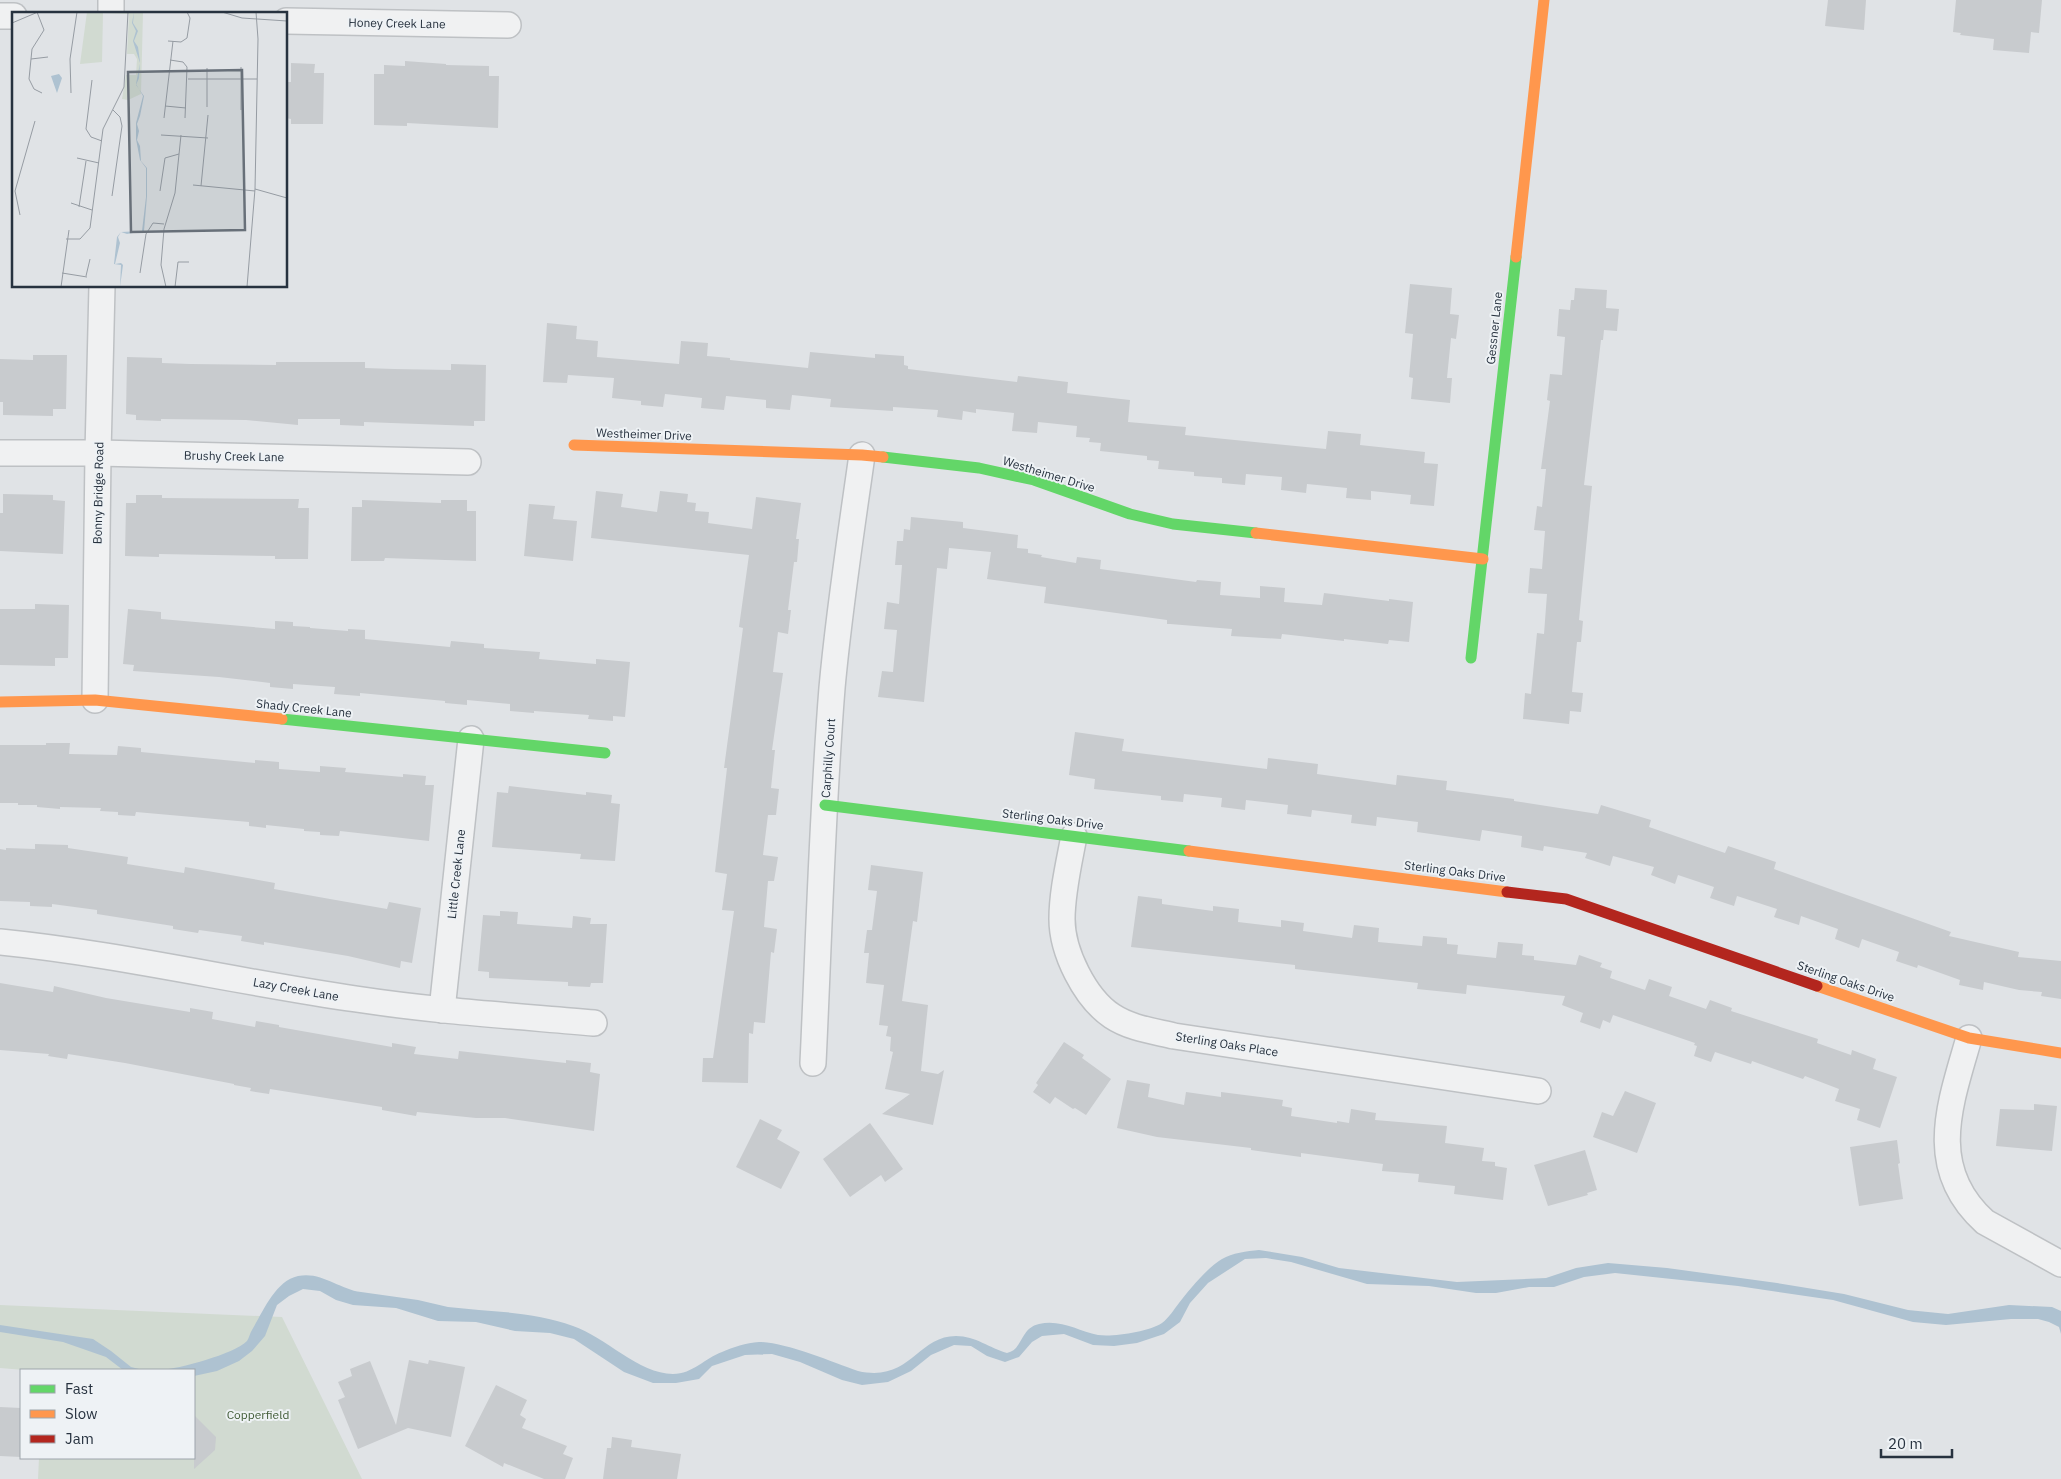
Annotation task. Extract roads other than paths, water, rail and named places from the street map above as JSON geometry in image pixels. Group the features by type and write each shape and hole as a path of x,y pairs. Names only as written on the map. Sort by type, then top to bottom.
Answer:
{"street":[{"name":"Gessner Lane","path":"1471,658 1544,0"},
{"name":"Honey Creek Lane","path":"288,21 508,26"},
{"name":"Bonny Bridge Road","path":"95,700 102,288"},
{"name":"Westheimer Drive","path":"574,445 902,458 1007,473 1034,480 1130,514 1173,524 1482,559"},
{"name":"Brushy Creek Lane","path":"0,453 98,453 468,462"},
{"name":"Carphilly Court","path":"813,1063 825,805 838,631 862,455"},
{"name":"Shady Creek Lane","path":"0,702 95,700 605,753"},
{"name":"Little Creek Lane","path":"442,1010 471,739"},
{"name":"Sterling Oaks Drive","path":"825,805 1566,899 1969,1038 2061,1053"},
{"name":"Sterling Oaks Place","path":"1074,836 1063,900 1062,921 1065,940 1081,982 1095,1000 1111,1015 1131,1025 1174,1036 1538,1091"},
{"name":"Lazy Creek Lane","path":"0,942 101,955 356,999 442,1010 594,1023"},
{"path":"1969,1038 1950,1104 1947,1123 1948,1157 1954,1178 1969,1204 1985,1222 2061,1264"}],"water":[{"path":"1259,1250 1302,1257 1339,1268 1457,1282 1546,1278 1576,1268 1608,1263 1667,1268 1844,1294 1908,1310 1948,1314 2009,1305 2052,1307 2061,1311 2061,1334 2059,1327 2038,1319 2011,1319 1946,1325 1913,1322 1833,1300 1738,1286 1615,1273 1584,1277 1554,1287 1529,1287 1496,1293 1476,1293 1429,1286 1367,1284 1291,1262 1266,1258 1245,1259 1208,1283 1190,1303 1180,1322 1164,1334 1137,1343 1114,1346 1093,1345 1064,1334 1042,1336 1032,1342 1019,1357 1005,1362 987,1356 971,1346 954,1345 931,1355 911,1371 888,1382 862,1385 842,1380 800,1362 772,1354 745,1355 712,1366 699,1379 676,1383 653,1383 624,1372 574,1339 550,1333 515,1331 476,1322 438,1321 396,1308 353,1305 336,1300 320,1291 303,1289 277,1305 265,1336 252,1351 239,1361 217,1371 195,1376 195,1369 167,1369 219,1356 240,1346 247,1341 265,1306 276,1291 290,1279 306,1275 322,1278 345,1288 361,1292 418,1300 448,1307 527,1315 558,1321 585,1331 647,1368 660,1372 673,1374 687,1371 726,1350 744,1344 759,1342 782,1345 858,1371 876,1373 890,1371 902,1365 932,1343 943,1338 956,1336 970,1338 1007,1353 1016,1348 1028,1330 1039,1324 1062,1324 1098,1335 1131,1333 1148,1329 1165,1321 1193,1285 1217,1263 1226,1257"},
{"path":"0,1325 93,1339 131,1367 139,1369 122,1369 106,1357 63,1342 0,1332"}],"park label":[{"name":"Copperfield","path":"258,1414"}]}
